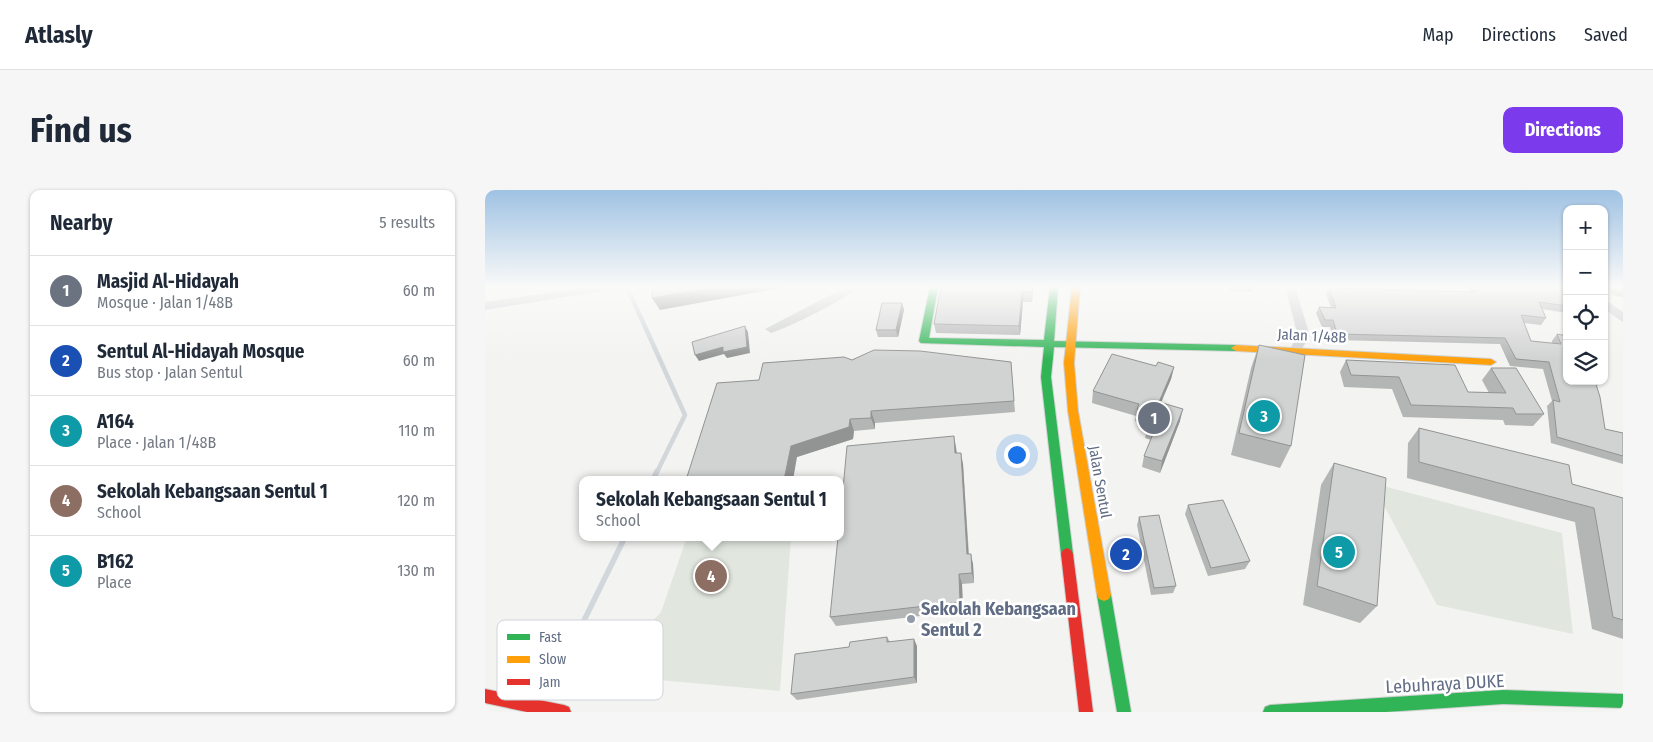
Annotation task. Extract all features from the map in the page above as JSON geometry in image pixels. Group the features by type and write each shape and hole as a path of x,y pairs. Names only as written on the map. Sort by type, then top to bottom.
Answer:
{"main road":[{"name":"Jalan 1/48B","path":"929,311 924,341 1295,350 1491,362"},
{"path":"1051,311 1046,377 1053,450 1086,712"},
{"name":"Jalan Sentul","path":"1074,311 1069,363 1080,460 1124,712"},
{"name":"Lebuhraya DUKE","path":"1269,712 1503,697 1623,700"},
{"path":"505,700 564,712"}],"street":[{"path":"771,329 791,324 808,311"},
{"path":"1295,350 1304,336 1297,311"}],"shaded area":[{"path":"1372,483 1562,533 1573,634 1437,605"},
{"path":"686,541 791,541 780,691 663,680 663,620 654,620 661,612"}],"building":[{"path":"880,311 900,311 896,330 876,330"},
{"path":"936,311 1020,311 1019,326 934,324"},
{"path":"1321,311 1543,311 1546,318 1521,315 1531,341 1561,344 1557,334 1563,335 1563,385 1596,385 1605,429 1623,433 1623,456 1557,437 1553,400 1560,402 1549,362 1516,359 1505,338 1337,334 1333,320 1325,320"},
{"path":"745,326 747,347 723,352 723,347 695,355 692,342"},
{"path":"1259,345 1305,355 1291,446 1239,433"},
{"path":"874,350 920,351 1011,362 1014,401 871,411 871,418 850,419 849,427 791,446 785,476 687,476 717,383 759,380 763,363 844,357 852,360"},
{"path":"1112,354 1156,366 1158,362 1174,367 1159,402 1183,409 1162,461 1144,456 1155,429 1147,426 1152,414 1137,409 1139,404 1093,391"},
{"path":"1346,360 1455,365 1468,392 1506,393 1491,368 1516,368 1544,414 1516,414 1513,408 1411,405 1399,377 1351,375"},
{"path":"1419,428 1569,465 1572,484 1623,498 1623,620 1613,617 1594,508 1419,462"},
{"path":"954,436 955,453 961,453 967,554 971,554 972,573 959,574 960,602 830,617 838,541 844,541 844,478 847,446"},
{"path":"1334,463 1386,478 1377,606 1317,586"},
{"path":"1223,500 1250,561 1211,568 1188,505"},
{"path":"1159,515 1176,586 1154,588 1139,517"},
{"path":"887,637 887,642 914,639 914,677 791,694 795,654 849,647 850,642"}],"waterway":[{"path":"638,311 685,415 657,472"},
{"path":"655,476 657,471"},
{"path":"584,620 623,541"}],"traffic: fast":[{"path":"929,311 924,341 1236,348"},
{"path":"1052,311 1046,377 1067,554"},
{"path":"1104,595 1124,712"},
{"path":"1270,712 1503,697 1623,701"}],"traffic: slow":[{"path":"1074,311 1069,363 1073,411 1104,595"},
{"path":"1236,348 1491,362"}],"traffic: jam":[{"path":"1067,554 1086,712"},
{"path":"485,696 497,698"},
{"path":"505,700 564,712"}],"place":[{"name":"A164","path":"1264,416"},
{"name":"Masjid Al-Hidayah","path":"1154,418"},
{"name":"B162","path":"1339,552"},
{"name":"Sentul Al-Hidayah Mosque","path":"1126,554"},
{"name":"Sekolah Kebangsaan Sentul 1","path":"711,576"},
{"name":"Sekolah Kebangsaan Sentul 2","path":"911,619"}]}
